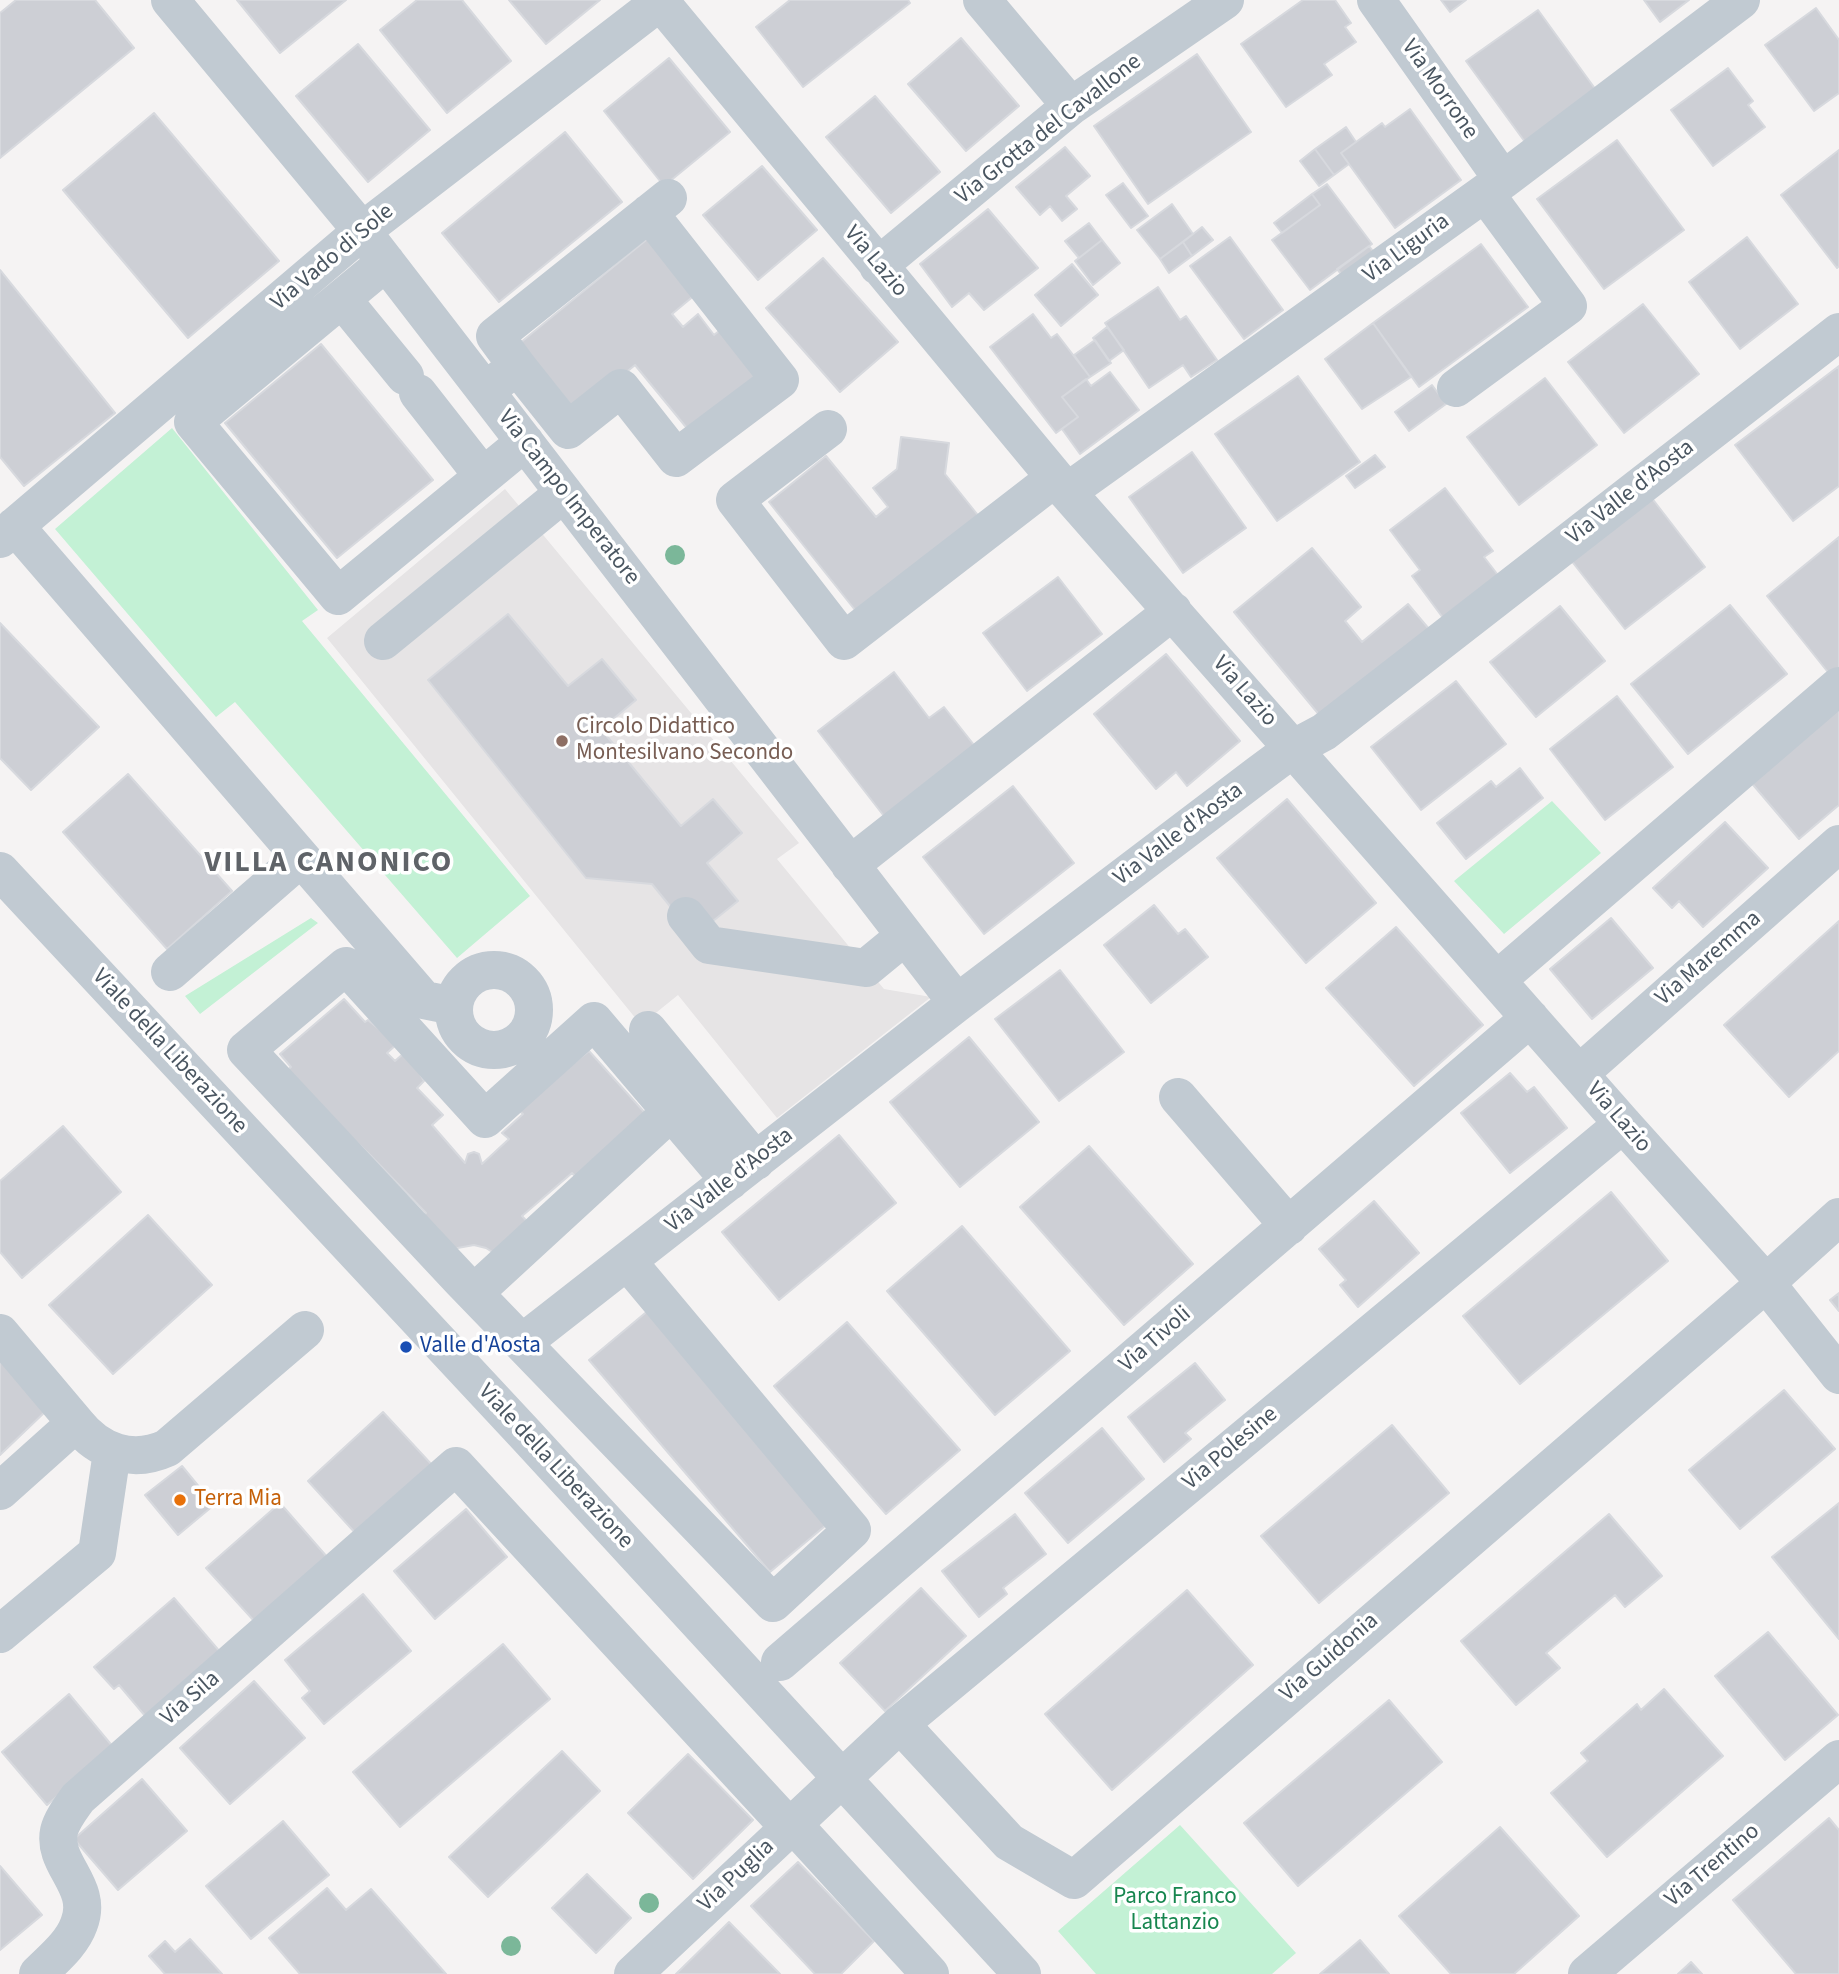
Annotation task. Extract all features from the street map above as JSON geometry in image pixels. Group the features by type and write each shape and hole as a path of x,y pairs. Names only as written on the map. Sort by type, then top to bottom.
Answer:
{"street":[{"name":"Via Campo Imperatore","path":"170,0 362,231 957,1003"},
{"path":"982,0 1071,106"},
{"name":"Via Grotta del Cavallone","path":"877,266 1071,106 1225,0"},
{"name":"Via Morrone","path":"1376,0 1568,306 1456,388"},
{"name":"Via Liguria","path":"828,429 735,500 844,640 1061,485 1494,187 1741,0"},
{"name":"Via Vado di Sole","path":"454,1006 424,1000 301,858 8,533 362,231 660,1"},
{"name":"Via Lazio","path":"660,1 1061,485 1766,1283 1839,1375"},
{"path":"386,262 193,422 338,596 483,476 529,448 568,430 621,388 676,458 780,380 660,205 495,336 568,430"},
{"path":"341,299 483,476"},
{"name":"Via Valle d'Aosta","path":"522,1343 957,1003 1294,748 1324,732 1839,332"},
{"path":"485,391 517,366"},
{"path":"383,640 564,493"},
{"path":"850,865 1173,611"},
{"path":"1497,979 1839,686"},
{"name":"Via Maremma","path":"1580,1073 1839,844"},
{"path":"170,972 301,858"},
{"name":"Viale della Liberazione","path":"0,871 1022,1974"},
{"path":"686,916 709,945 866,968 905,936"},
{"path":"627,1261 852,1530 773,1603 474,1293 246,1050 346,966 485,1119 594,1021 671,1111 743,1171"},
{"name":"Via Tivoli","path":"780,1662 1530,1018"},
{"path":"648,1030 743,1171"},
{"path":"1178,1097 1289,1226"},
{"path":"474,1293 671,1111"},
{"name":"Via Polesine","path":"842,1778 900,1724 1623,1124"},
{"path":"1766,1283 1834,1232"},
{"name":"Via Guidonia","path":"900,1724 1009,1842 1074,1880 1766,1283"},
{"path":"0,1333 96,1444 127,1456 143,1456 167,1448 305,1331"},
{"path":"0,1491 76,1423"},
{"path":"0,1634 97,1553 112,1452"},
{"name":"Via Sila","path":"38,1974 76,1932 83,1909 77,1883 58,1843 62,1821 78,1798 456,1466 791,1826"},
{"name":"Via Trentino","path":"1587,1974 1839,1759"},
{"name":"Via Puglia","path":"633,1974 842,1778"},
{"path":"791,1826 930,1974"}],"shaded area":[{"name":"Circolo Didattico Montesilvano Secondo","path":"505,489 799,843 777,859 884,989 931,997 777,1118 678,995 641,1025 327,638"}],"green space":[{"path":"172,428 318,610 302,621 530,896 457,958 235,702 216,717 55,529"},
{"path":"1552,801 1601,853 1504,934 1454,881"},
{"path":"311,918 318,923 200,1014 185,996"},
{"name":"Parco Franco Lattanzio","path":"1180,1825 1296,1953 1272,1974 1096,1974 1058,1931"}],"building":[{"path":"16,0 95,0 134,48 0,158 0,13"},
{"path":"237,0 346,0 280,53"},
{"path":"417,0 462,0 511,61 447,113 380,30"},
{"path":"509,0 600,0 546,44"},
{"path":"790,0 908,0 910,3 803,87 756,27"},
{"path":"1303,0 1335,0 1351,23 1345,27 1356,42 1324,64 1332,75 1286,107 1241,44"},
{"path":"1441,0 1466,0 1450,12"},
{"path":"1644,0 1689,0 1660,22"},
{"path":"1816,8 1839,40 1839,93 1814,111 1765,45"},
{"path":"1538,10 1596,90 1525,142 1466,61"},
{"path":"961,38 1019,106 966,151 908,84"},
{"path":"358,44 430,130 368,182 296,96"},
{"path":"1197,54 1251,132 1148,204 1094,126"},
{"path":"669,58 730,132 664,186 604,111"},
{"path":"1728,68 1753,101 1748,105 1765,127 1713,166 1671,110"},
{"path":"875,96 940,172 891,213 826,137"},
{"path":"1410,109 1461,180 1395,228 1341,153 1382,123 1385,127"},
{"path":"154,113 279,261 188,338 63,190"},
{"path":"1346,127 1356,142 1341,153 1349,164 1334,175 1315,149"},
{"path":"565,132 622,202 499,302 442,233"},
{"path":"1617,140 1684,230 1604,289 1537,199"},
{"path":"1065,147 1090,176 1066,196 1077,209 1062,221 1050,206 1040,215 1016,187"},
{"path":"1315,149 1334,175 1319,186 1300,161"},
{"path":"1839,150 1839,266 1837,268 1781,195"},
{"path":"762,166 817,230 758,280 703,215"},
{"path":"1123,183 1148,216 1131,228 1106,195"},
{"path":"1327,184 1372,244 1310,290 1272,240 1320,205 1312,194"},
{"path":"1312,194 1320,205 1282,233 1274,223"},
{"path":"1172,204 1193,234 1160,259 1137,230"},
{"path":"988,209 1038,268 984,310 969,293 952,307 920,264"},
{"path":"1089,223 1102,240 1079,258 1065,241"},
{"path":"1202,227 1213,240 1192,256 1183,242"},
{"path":"656,232 702,289 672,314 683,327 698,314 714,335 724,327 767,379 695,438 635,365 577,413 520,343"},
{"path":"1230,237 1283,310 1244,339 1190,266"},
{"path":"1747,237 1798,304 1740,349 1689,282"},
{"path":"1102,240 1120,263 1093,285 1075,261"},
{"path":"1183,242 1192,256 1169,273 1160,259"},
{"path":"1481,244 1528,307 1419,387 1373,323"},
{"path":"1369,246 1377,256 1346,280 1337,269"},
{"path":"823,258 898,342 840,392 766,308"},
{"path":"1072,264 1098,295 1061,326 1035,295"},
{"path":"0,270 115,413 24,486 0,457"},
{"path":"1158,287 1180,320 1186,316 1217,360 1191,377 1183,365 1149,388 1105,323"},
{"path":"1643,304 1699,374 1624,433 1568,362"},
{"path":"1033,314 1051,338 1057,334 1090,377 1062,397 1078,417 1056,433 990,347"},
{"path":"1373,323 1411,377 1362,409 1325,359"},
{"path":"1107,327 1124,350 1109,361 1093,338"},
{"path":"1095,340 1111,363 1090,377 1074,355"},
{"path":"321,344 433,480 337,558 225,423"},
{"path":"1839,366 1839,486 1793,521 1735,445"},
{"path":"1110,372 1139,410 1080,454 1062,429 1078,417 1062,397 1086,379 1091,386"},
{"path":"1298,376 1360,462 1277,521 1215,434"},
{"path":"1545,378 1597,445 1519,505 1467,437"},
{"path":"1432,385 1446,404 1409,431 1395,412"},
{"path":"901,437 949,443 945,474 981,519 859,615 769,502 826,456 876,517 888,507 873,488 897,469"},
{"path":"1192,452 1246,528 1183,573 1129,497"},
{"path":"1375,455 1385,467 1355,488 1346,476"},
{"path":"1445,488 1493,551 1484,557 1501,579 1446,622 1412,576 1420,570 1390,530"},
{"path":"1651,497 1705,567 1625,629 1570,559"},
{"path":"1839,537 1839,678 1835,681 1767,596"},
{"path":"1312,548 1361,607 1345,621 1362,642 1408,604 1429,629 1321,717 1234,612"},
{"path":"1058,577 1102,634 1027,691 983,633"},
{"path":"1730,605 1787,674 1688,754 1631,684"},
{"path":"1560,606 1605,661 1536,717 1490,662"},
{"path":"508,614 568,686 602,659 636,700 601,729 681,826 713,799 742,833 707,863 738,901 708,925 678,916 652,884 586,878 428,680"},
{"path":"0,623 99,727 31,790 0,758"},
{"path":"1166,654 1240,741 1187,786 1176,772 1156,789 1094,714"},
{"path":"894,672 929,718 944,707 978,750 887,820 818,731"},
{"path":"1456,681 1506,744 1421,810 1371,747"},
{"path":"1617,696 1673,767 1605,820 1550,749"},
{"path":"1839,708 1839,805 1799,839 1749,780"},
{"path":"1520,768 1543,798 1466,859 1437,823 1491,781 1496,787"},
{"path":"128,774 232,891 167,949 63,832"},
{"path":"1013,786 1074,863 984,934 923,857"},
{"path":"1287,799 1376,903 1306,963 1217,858"},
{"path":"1725,822 1768,868 1703,927 1679,901 1672,908 1653,888"},
{"path":"1154,905 1178,934 1185,929 1208,957 1151,1003 1104,945"},
{"path":"1611,918 1653,968 1592,1019 1550,969"},
{"path":"1839,921 1839,1051 1789,1097 1724,1025"},
{"path":"1396,927 1483,1025 1414,1086 1326,988"},
{"path":"1060,970 1124,1052 1059,1101 995,1019"},
{"path":"344,999 365,1022 368,1020 397,1044 387,1053 395,1061 404,1053 418,1070 424,1081 417,1088 443,1115 432,1125 465,1163 468,1154 474,1152 479,1154 482,1164 509,1139 502,1133 523,1114 516,1108 589,1051 645,1113 577,1178 572,1173 522,1216 532,1227 497,1255 474,1245 452,1249 415,1223 426,1213 284,1073 291,1067 280,1054"},
{"path":"969,1037 1039,1122 960,1187 890,1102"},
{"path":"1510,1073 1527,1092 1534,1087 1567,1128 1510,1173 1461,1113"},
{"path":"63,1126 121,1192 22,1278 0,1252 0,1181"},
{"path":"839,1135 896,1203 779,1300 722,1232"},
{"path":"1089,1146 1193,1264 1124,1325 1020,1207"},
{"path":"1611,1192 1668,1261 1520,1384 1463,1316"},
{"path":"1374,1201 1419,1253 1358,1307 1340,1285 1346,1280 1319,1249"},
{"path":"148,1215 212,1285 113,1374 49,1305"},
{"path":"962,1226 1070,1351 995,1415 887,1291"},
{"path":"1839,1293 1839,1311 1830,1300"},
{"path":"650,1309 831,1521 770,1572 589,1360"},
{"path":"847,1322 960,1450 886,1514 774,1386"},
{"path":"0,1360 47,1410 0,1455"},
{"path":"1195,1363 1225,1400 1185,1433 1191,1439 1164,1462 1128,1417"},
{"path":"1784,1390 1835,1449 1740,1529 1689,1470"},
{"path":"383,1412 433,1466 358,1536 308,1481"},
{"path":"1392,1425 1449,1493 1319,1603 1261,1536"},
{"path":"1102,1428 1144,1479 1068,1543 1025,1493"},
{"name":"Terra Mia","path":"182,1466 214,1505 178,1535 145,1495"},
{"path":"280,1503 328,1558 255,1622 206,1568"},
{"path":"1839,1503 1839,1639 1772,1557"},
{"path":"466,1509 507,1557 435,1619 394,1571"},
{"path":"1015,1514 1046,1554 1003,1588 1007,1594 979,1617 942,1571"},
{"path":"1609,1514 1662,1576 1625,1607 1615,1595 1546,1653 1560,1668 1516,1705 1461,1641"},
{"path":"921,1588 966,1636 885,1711 840,1663"},
{"path":"1187,1590 1253,1665 1112,1790 1045,1714"},
{"path":"363,1594 411,1651 324,1724 302,1698 310,1691 285,1660"},
{"path":"174,1598 221,1653 146,1717 119,1685 114,1689 94,1667"},
{"path":"1768,1632 1838,1715 1785,1760 1715,1676"},
{"path":"503,1644 550,1699 400,1827 353,1772"},
{"path":"254,1681 305,1738 230,1804 180,1748"},
{"path":"1664,1689 1723,1756 1607,1857 1551,1793 1588,1761 1581,1753 1637,1704 1641,1710"},
{"path":"69,1694 114,1748 47,1805 2,1752"},
{"path":"1389,1700 1442,1762 1298,1886 1244,1823"},
{"path":"562,1751 600,1791 488,1897 449,1857"},
{"path":"688,1754 753,1820 693,1879 628,1813"},
{"path":"142,1779 187,1831 118,1890 74,1839"},
{"path":"1829,1818 1839,1830 1839,1974 1796,1974 1733,1900"},
{"path":"283,1821 329,1875 251,1939 206,1886"},
{"path":"1500,1827 1579,1916 1514,1974 1451,1974 1399,1916"},
{"path":"798,1862 874,1941 841,1974 815,1974 751,1906"},
{"path":"0,1866 42,1915 0,1950"},
{"path":"587,1874 631,1918 596,1953 552,1908"},
{"path":"327,1888 346,1910 371,1889 446,1974 300,1974 269,1938"},
{"path":"729,1922 780,1974 676,1974"},
{"path":"190,1939 222,1974 165,1974 149,1956 165,1941 175,1952"},
{"path":"1360,1940 1389,1974 1320,1974"},
{"path":"1691,1962 1702,1974 1678,1974"}],"place":[{"name":"Circolo Didattico Montesilvano Secondo","path":"562,741"},
{"name":"Valle d'Aosta","path":"406,1347"},
{"name":"Terra Mia","path":"180,1500"}],"district":[{"name":"VILLA CANONICO","path":"329,864"}]}
